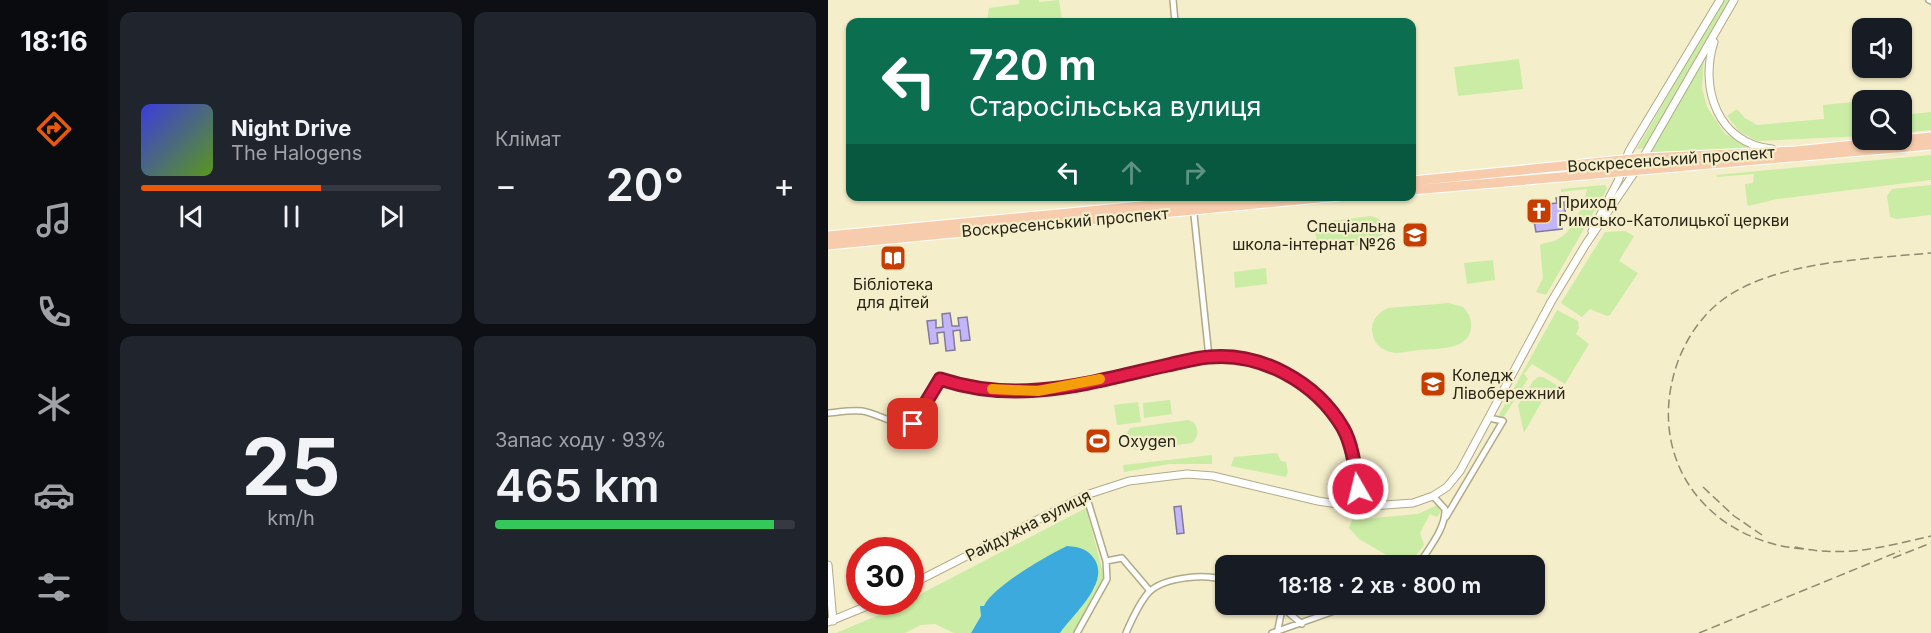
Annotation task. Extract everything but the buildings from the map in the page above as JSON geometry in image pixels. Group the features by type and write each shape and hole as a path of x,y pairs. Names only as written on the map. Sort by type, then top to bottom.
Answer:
{"main road":[{"name":"Воскресенський проспект","path":"1416,189 1623,165 1643,158 1796,151 1931,137"},
{"name":"Воскресенський проспект","path":"1416,181 1623,165 1637,168 1931,145"},
{"name":"Воскресенський проспект","path":"828,244 1207,201"},
{"name":"Воскресенський проспект","path":"828,236 1234,201"}],"street":[{"path":"1173,0 1175,18"},
{"path":"1586,244 1623,165 1720,0"},
{"path":"1446,517 1445,509 1433,496 1447,487 1460,471 1528,342 1586,244 1637,168 1734,0"},
{"path":"1717,32 1709,56 1708,87 1716,110 1729,130 1755,145 1796,151"},
{"path":"1192,203 1209,357"},
{"path":"828,413 861,411 904,424 913,424 940,379 962,386 1038,391 1079,385 1209,357 1248,359 1285,372 1319,399 1343,428 1354,459 1358,489 1357,507"},
{"path":"1424,555 1503,421 1489,418"},
{"name":"Райдужна вулиця","path":"924,578 1086,495 1130,481 1157,477 1213,476 1318,501 1357,507 1413,503 1433,496"},
{"path":"1077,633 1105,585 1106,561 1086,495"},
{"path":"1106,561 1122,558 1150,591"},
{"path":"828,565 830,622 847,615"},
{"path":"1126,633 1138,608 1150,591 1185,578 1215,578"},
{"path":"1278,629 1279,615"},
{"path":"1290,615 1302,624"},
{"path":"1272,633 1278,629 1302,624 1325,615"}],"green space":[{"path":"1019,0 1039,0 1039,2 1059,0 1062,18 988,18 989,8 1019,4"},
{"path":"1723,0 1732,0 1645,148 1637,149"},
{"path":"1704,58 1702,88 1707,107 1725,134 1759,149 1649,154"},
{"path":"1519,59 1523,89 1458,96 1454,67"},
{"path":"1852,102 1852,137 1757,141 1740,132 1727,116 1737,109 1745,118 1757,125 1824,119 1823,105"},
{"path":"1931,112 1931,130 1912,132 1912,114"},
{"path":"1931,155 1931,180 1777,199 1748,206 1745,184 1753,183 1754,174 1717,177 1716,175"},
{"path":"1605,185 1607,189 1546,295 1536,292 1543,278 1540,245 1554,241 1567,232 1580,212 1587,189 1561,192 1561,189"},
{"path":"1931,185 1931,215 1897,219 1890,217 1887,196 1892,189"},
{"path":"1371,216 1379,219 1383,228 1382,237 1377,243 1326,249 1317,242 1315,231 1324,222"},
{"path":"1625,231 1634,236 1619,261 1638,273 1610,315 1607,316 1590,309 1582,317 1561,303 1605,232"},
{"path":"1493,260 1495,280 1467,284 1464,263"},
{"path":"1266,268 1267,284 1235,288 1234,272"},
{"path":"1449,303 1463,307 1470,319 1469,335 1458,345 1395,353 1384,350 1374,340 1373,322 1388,308"},
{"path":"1557,310 1578,321 1579,328 1576,334 1589,344 1565,384 1532,364 1524,374 1528,379 1501,418 1499,415"},
{"path":"1538,377 1543,377 1563,389 1559,394 1547,392 1524,433 1518,405"},
{"path":"1170,400 1172,414 1144,418 1143,403"},
{"path":"1138,402 1141,422 1117,425 1114,405"},
{"path":"1188,420 1195,424 1197,430 1196,438 1192,443 1135,450 1127,443 1126,434 1130,428"},
{"path":"1277,453 1281,461 1286,462 1288,472 1286,477 1231,466 1234,457"},
{"path":"1212,455 1212,464 1169,464 1124,472 1123,465"},
{"path":"1437,505 1441,511 1437,517 1430,514 1420,533 1424,545 1416,555 1387,555 1359,539 1349,528 1352,520 1418,514"},
{"path":"1086,508 1104,576 1102,584 1073,633 1060,633 1096,586 982,610 981,617 971,633 954,633 935,624 921,625 905,633 836,633 879,615 924,615 924,592"}],"water":[{"path":"1067,546 1090,553 1098,569 1094,588 1060,633 971,633 981,616 980,606 984,606 989,598 1009,581"}],"railway":[{"path":"1803,549 1769,543 1739,530 1713,513 1693,490 1678,464 1670,434 1669,401 1679,358 1688,339 1713,307 1742,288 1767,277 1822,264 1931,253"},
{"path":"1703,487 1734,516 1762,535"},
{"path":"1795,547 1830,551 1863,550 1931,536"},
{"path":"1893,558 1931,543"},
{"path":"1699,633 1900,551"}],"slow traffic":[{"path":"992,389 1038,391 1079,385 1100,379"}],"place":[{"name":"Приход Римсько-Католицької церкви","path":"1539,211"},
{"name":"Спеціальна школа-інтернат №26","path":"1415,235"},
{"name":"Бібліотека для дітей","path":"893,258"},
{"name":"Коледж Лівобережний","path":"1433,384"},
{"name":"Oxygen","path":"1098,441"}],"route":[{"path":"913,424 917,422 940,379 962,386 1038,391 1079,385 1209,357 1248,359 1285,372 1305,386 1327,408 1343,428 1354,459 1358,489"}]}
